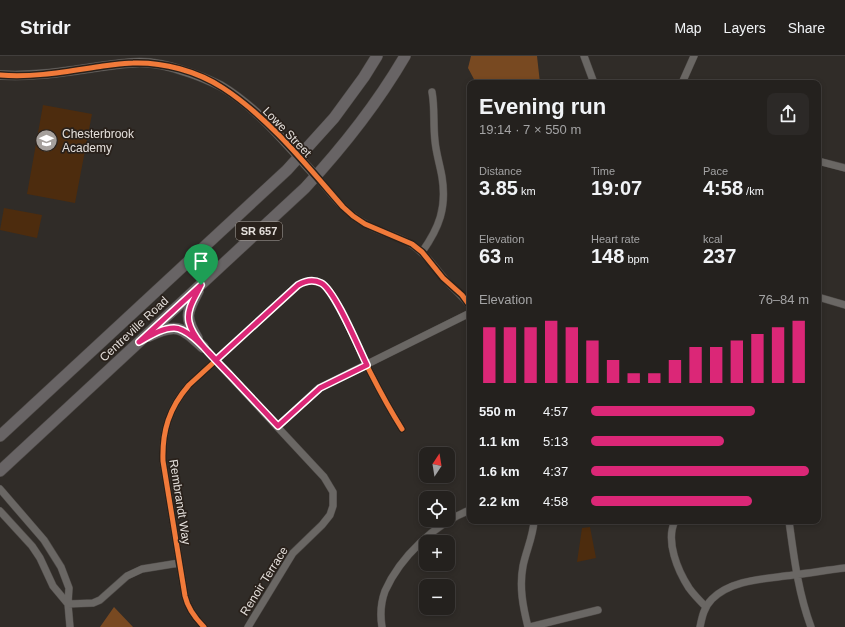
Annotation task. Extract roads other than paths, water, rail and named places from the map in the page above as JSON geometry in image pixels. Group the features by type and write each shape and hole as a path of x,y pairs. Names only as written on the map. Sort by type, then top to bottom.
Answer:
{"main road":[{"name":"Centreville Road","path":"0,436 287,170 334,118 377,56"},
{"name":"Centreville Road","path":"0,471 201,285 316,176 358,126 382,93 405,56"},
{"path":"201,285 188,315 192,329 203,347"},
{"path":"139,342 156,332 174,328 186,332 203,347"}],"street":[{"path":"584,56 593,80"},
{"path":"683,80 694,56"},
{"name":"Lowe Street","path":"0,75 42,74 132,63 171,66 208,79 232,94 268,125 353,216 365,224 412,244 422,252 443,278 462,295 467,302"},
{"path":"422,252 437,229 442,213 443,201 442,177 436,154 434,138 432,92"},
{"path":"821,162 845,168"},
{"name":"Rembrandt Way","path":"204,627 187,605 164,472 163,442 168,419 179,396 189,385 298,285 305,281 311,280 322,283 332,293 367,365 402,429"},
{"path":"821,298 845,305"},
{"path":"278,426 320,388 467,315"},
{"name":"Renoir Terrace","path":"203,347 278,426 328,482 333,492 332,506 327,519 288,560 248,627"},
{"path":"0,489 44,540 61,567 69,588 68,604 70,627"},
{"path":"0,511 32,546 40,558 54,586 68,604"},
{"path":"382,627 380,618 381,605 385,592 398,570 416,548 431,533 454,517 467,511"},
{"path":"533,524 521,580 523,608 529,627 598,610"},
{"path":"674,524 671,537 677,564 690,590 706,607"},
{"path":"789,524 797,575 810,627"},
{"path":"68,604 96,602 127,576 142,568 179,563"},
{"path":"700,627 706,607 711,600 718,594 737,584 845,568"}],"place":[{"name":"Chesterbrook Academy","path":"47,141"}]}
